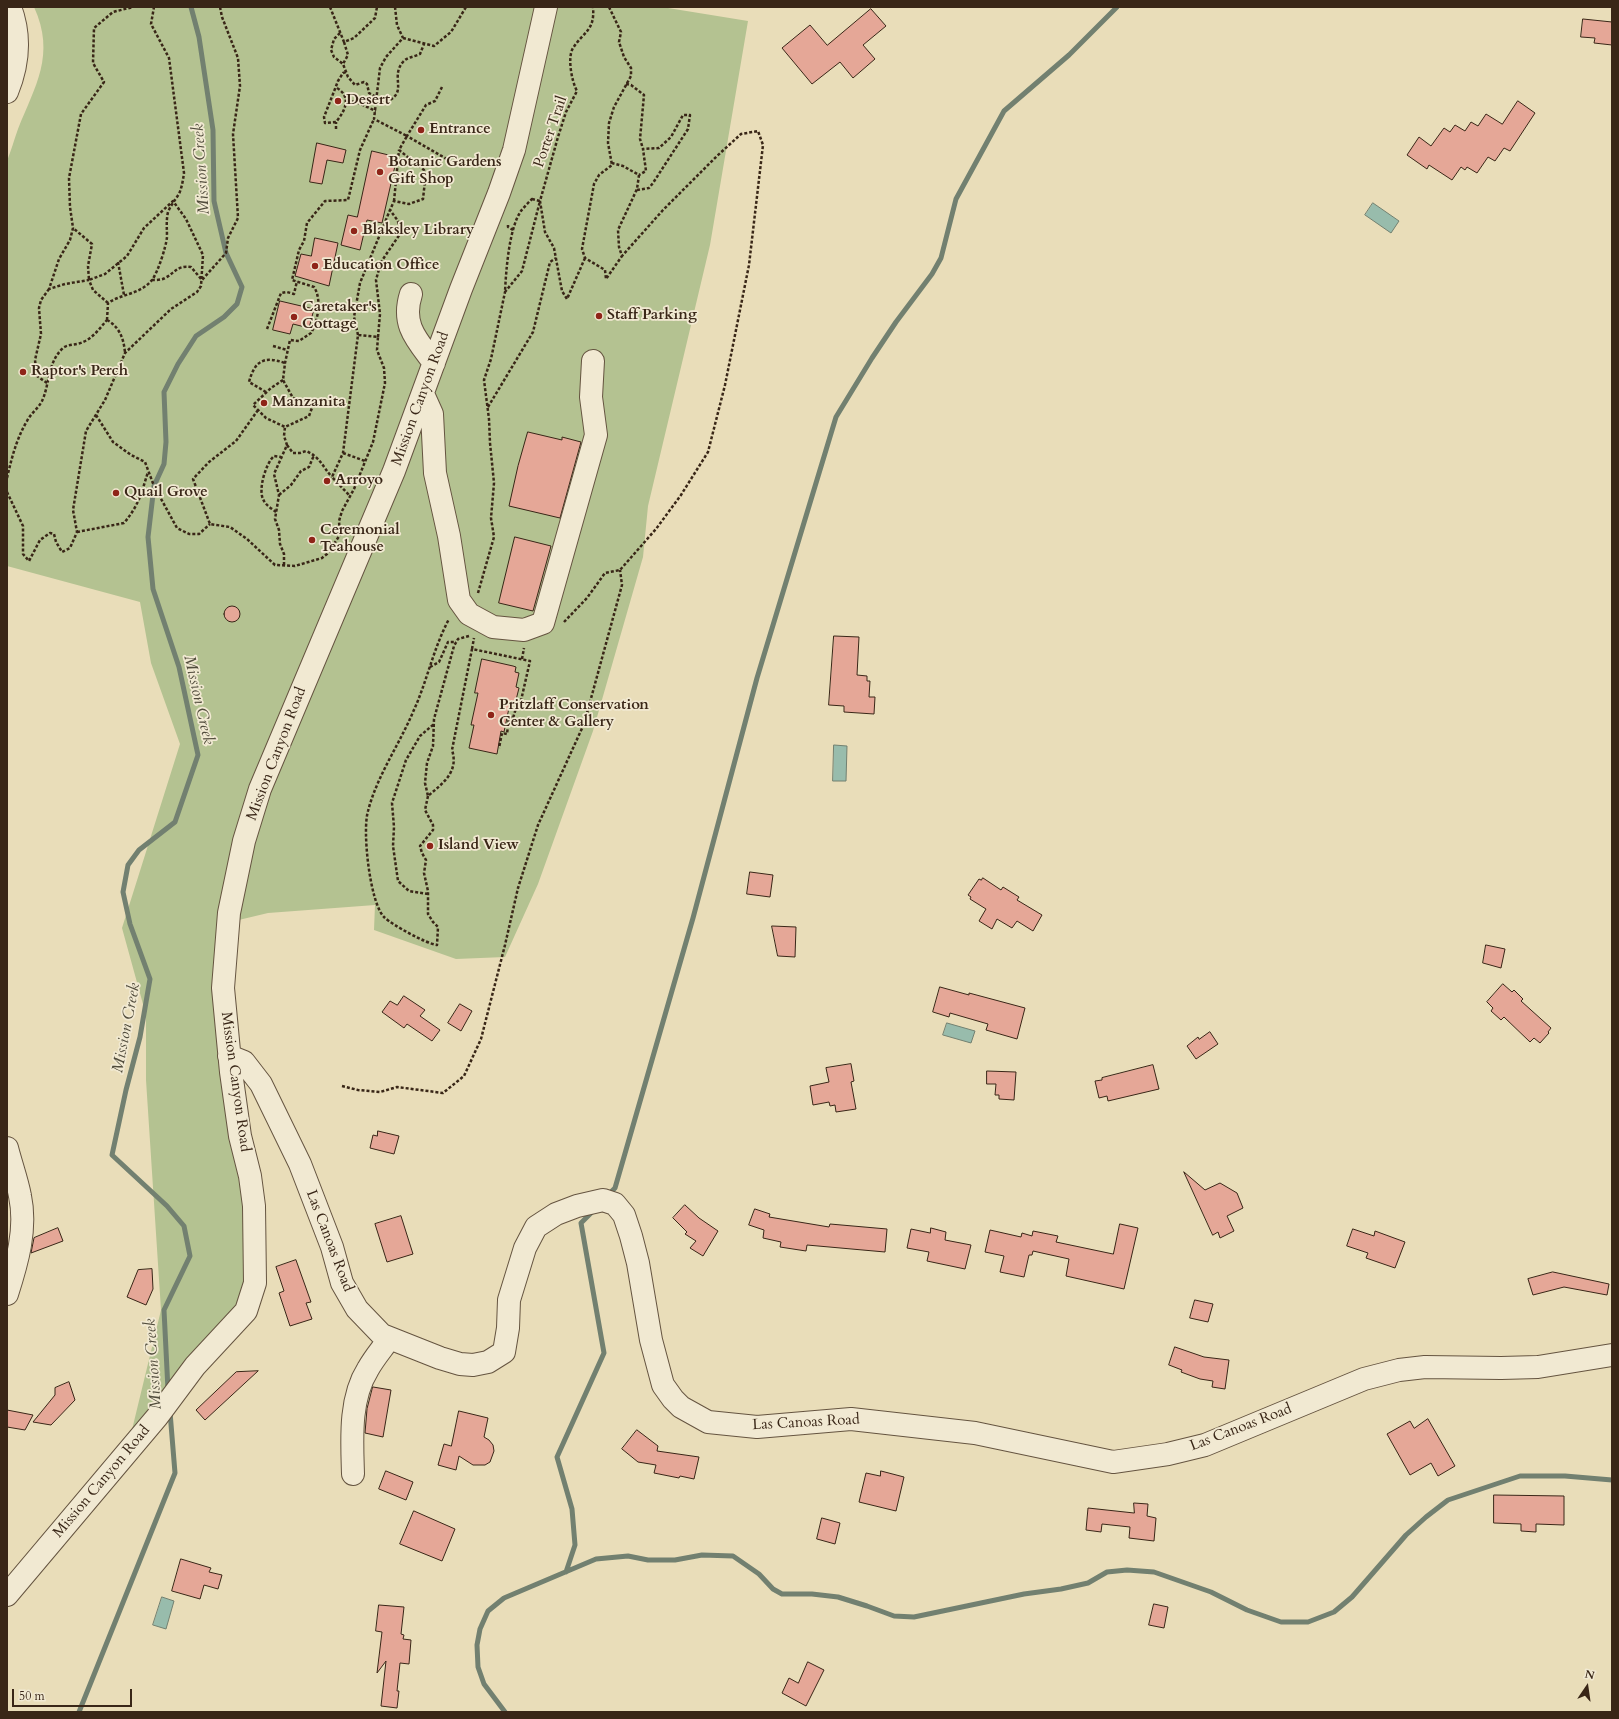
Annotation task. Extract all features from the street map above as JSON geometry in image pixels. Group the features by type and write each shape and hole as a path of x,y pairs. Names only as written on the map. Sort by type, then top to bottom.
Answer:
{"street":[{"path":"7,92 13,77 13,45 18,34 10,7"},
{"name":"Mission Canyon Road","path":"7,1595 157,1417 195,1366 246,1311 255,1283 254,1206 250,1176 240,1136 229,1056 224,994 225,948 229,913 244,841 260,789 394,471 461,289 500,193 514,150 546,7"},
{"path":"410,294 406,308 412,333 434,363"},
{"path":"423,394 432,414 435,472 449,536 459,600 469,614 493,627 524,630 543,623 596,435 591,397 593,361"},
{"name":"Las Canoas Road","path":"229,1056 244,1062 261,1084 300,1164 332,1247 342,1283 357,1309 382,1335 440,1358 460,1364 474,1365 495,1359 504,1352 508,1328 509,1300 525,1248 536,1227 556,1214 577,1206 602,1200 615,1204 624,1215 631,1236 638,1263 651,1340 662,1385 681,1407 708,1422 757,1427 851,1418 975,1433 1113,1462 1168,1454 1205,1445 1364,1379 1399,1370 1425,1367 1538,1367 1612,1355"},
{"path":"7,1148 20,1198 22,1217 21,1236 16,1265 7,1294"},
{"path":"353,1474 352,1430 357,1398 367,1369 389,1339"}],"path":[{"path":"47,383 37,376 35,360 41,334 39,308 59,259 70,240 73,228 70,207 69,178 82,114 104,82 93,62 94,28 113,12 133,7"},
{"path":"48,289 65,284 89,280 105,274 127,256 144,228 179,194 184,173 169,58 151,24 154,7"},
{"path":"202,280 226,253 228,238 238,218 233,134 240,86 238,58 222,17 220,7"},
{"path":"330,7 348,55 343,64"},
{"path":"344,42 354,38 365,25 375,18 377,7"},
{"path":"395,7 397,25 402,38"},
{"path":"402,38 434,46 451,32 460,21 466,7"},
{"name":"Porter Trail","path":"540,201 566,112 577,92 572,84 572,50 588,30 594,17 593,7"},
{"path":"543,623 550,629 562,623 587,598 605,573 620,570 660,524 681,495 708,452 725,385 749,265 763,146 758,131 741,134 663,210 622,256 606,278 605,270 585,258 582,249 594,184 600,175 612,165 608,143 609,123 614,107 631,76 631,68 624,57 619,42 621,32 610,7"},
{"path":"340,33 334,39 331,50 338,61 343,64 346,72 355,85 364,82 367,84 369,93 376,97"},
{"path":"284,380 266,392 253,404 266,418 285,427 309,416 313,405 293,398 284,380 285,363 290,340 299,341 311,334 318,306 318,298 314,287 292,280 299,250 304,241 308,223 325,202 348,200 360,150 376,111 378,73 382,63 402,38"},
{"path":"376,104 387,102 395,96 399,89 399,72 403,62 420,54 424,44"},
{"path":"336,122 325,123 324,118 338,81 346,72"},
{"path":"622,256 619,247 618,230 636,190 639,176 646,171 644,149 640,139 644,95 631,85 626,84"},
{"path":"332,477 344,454 358,335 354,317 360,283 394,201 399,150 426,105 435,101 442,87"},
{"path":"336,88 344,94 347,101 344,110 336,122 336,129"},
{"path":"347,101 356,102 376,111"},
{"path":"636,190 649,188 653,183 688,130 690,115 683,115 671,137 659,148 644,149"},
{"path":"374,119 452,162 484,160"},
{"path":"394,201 409,204 423,198 425,181 424,170 399,150"},
{"path":"612,163 623,166 639,176"},
{"path":"481,621 478,608 478,594 494,537 492,518 494,483 488,407 484,380 491,359 505,292 506,274 513,230 520,212 532,199 540,201"},
{"path":"7,492 23,526 23,554 29,561 40,540 50,533 54,534 56,542 62,552 70,548 77,532 73,510 86,431 105,400 125,353 171,309 198,292 201,286 203,255 186,219 173,201"},
{"path":"152,280 166,248 166,221 173,201"},
{"path":"540,201 545,232 554,248 562,291 567,298 585,258"},
{"path":"505,292 522,270 540,201"},
{"path":"210,524 230,527 247,538 275,565 295,566 322,558 327,554 340,535 340,517 349,495 354,489 373,442 385,383 384,368 377,350 380,314 376,280 381,262 400,234 398,221 390,210"},
{"path":"73,228 92,244 88,266 89,280 93,290 108,303"},
{"path":"488,407 533,332 550,262 556,258"},
{"path":"118,262 124,295"},
{"path":"7,478 15,444 28,419 38,408 47,383 51,365 64,348 90,339 107,320 108,303 116,297 141,288 152,280 165,278 174,270 185,266 191,267 202,280"},
{"path":"267,329 281,293 287,292 294,294 297,281"},
{"path":"107,320 117,329 124,339 125,353"},
{"path":"358,335 378,337"},
{"path":"273,346 287,350"},
{"path":"266,392 249,382 252,372 261,361 272,359 285,363"},
{"path":"210,524 193,479 209,462 236,440 258,410"},
{"path":"96,415 113,442 131,455 145,462 154,486 177,528 189,534 199,534 210,524"},
{"path":"285,427 284,436 287,445 294,453 306,451 320,459 332,477 349,495"},
{"path":"284,565 284,554 280,544 279,530 276,523 279,495 274,474 287,445"},
{"path":"344,454 365,461"},
{"path":"279,495 291,484 301,471 309,467 314,455"},
{"path":"276,512 264,501 261,495 262,486 270,460 274,456 281,458"},
{"path":"77,532 124,523 137,507 149,472"},
{"path":"342,1086 358,1090 380,1092 397,1086 443,1093 464,1076 481,1039 518,888 538,825 584,724 622,585 620,570"},
{"path":"428,796 447,779 455,759 452,750 475,637 466,636 458,639 456,642 442,689 434,724 433,746 427,764 425,783 428,796 425,810 433,825 433,830 420,846 426,860 424,873 428,894 428,914 438,927 438,945 432,944 404,930 383,917 372,891 366,844 367,812 382,774 414,712 440,636 452,614 461,602"},
{"path":"429,667 439,662 448,642 456,642"},
{"path":"472,649 530,662 520,705 517,705 513,718 509,717 507,734 502,733 499,748"},
{"path":"428,894 409,891 398,881 393,846 394,826 392,803 406,760 420,736 434,724"}],"green space":[{"path":"34,7 668,7 748,21 710,245 648,506 643,557 593,731 538,884 505,957 456,959 374,930 375,905 268,913 222,924 248,1165 243,1300 130,1438 161,1310 146,1080 146,1015 122,928 180,744 151,663 140,602 7,566 7,161 41,70 43,40 40,24"}],"shaded area":[{"path":"1373,203 1399,221 1391,233 1365,215"},
{"path":"834,745 847,746 846,781 833,781"},
{"path":"947,1023 975,1031 971,1043 943,1035"},
{"path":"162,1597 174,1601 166,1629 153,1625"}],"building":[{"path":"871,9 886,26 863,45 875,59 853,78 840,62 812,84 782,48 810,25 827,45"},
{"path":"1583,19 1612,22 1612,45 1594,43 1595,38 1581,37"},
{"path":"1518,101 1535,113 1510,151 1504,148 1495,161 1488,157 1477,173 1467,167 1465,170 1461,167 1452,180 1429,165 1427,169 1407,155 1419,137 1431,146 1444,128 1450,132 1455,125 1465,131 1471,122 1478,126 1486,114 1502,124"},
{"path":"317,143 346,150 343,163 327,160 322,184 310,182"},
{"path":"372,151 397,157 382,223 367,220 360,250 341,245 348,215 357,217"},
{"name":"Education Office","path":"315,238 338,243 329,286 295,276 301,254 311,256"},
{"name":"Caretaker's Cottage","path":"280,301 314,309 309,328 293,324 290,334 273,330"},
{"path":"528,432 562,440 562,437 581,442 560,518 509,506 518,466"},
{"path":"515,537 551,546 533,611 499,603"},
{"path":"232,606 238,608 240,614 238,620 232,622 226,620 224,614 226,608"},
{"path":"834,636 859,637 857,675 867,676 867,681 870,681 869,697 875,697 874,714 844,712 844,706 829,705"},
{"name":"Pritzlaff Conservation Center & Gallery","path":"482,659 516,667 515,672 519,673 516,687 519,688 515,704 510,703 504,732 501,731 497,754 469,748 474,725 471,725 478,693 475,693"},
{"path":"750,872 773,875 770,897 747,894"},
{"path":"983,878 1001,890 1003,887 1019,897 1017,900 1042,915 1033,931 1017,921 1012,928 997,919 992,929 979,921 986,909 970,899 971,897 968,895 979,879 981,880"},
{"path":"772,926 796,927 795,957 778,956"},
{"path":"1486,945 1505,949 1501,968 1483,963"},
{"path":"1503,984 1512,992 1514,990 1523,999 1521,1001 1551,1028 1548,1032 1549,1033 1540,1043 1534,1038 1530,1042 1504,1017 1501,1020 1491,1011 1493,1008 1487,1002"},
{"path":"940,987 1025,1008 1017,1039 986,1030 988,1024 950,1013 949,1017 933,1012"},
{"path":"404,996 425,1010 420,1016 440,1030 432,1041 407,1024 404,1028 382,1012 390,1001 397,1005"},
{"path":"460,1004 472,1011 461,1031 448,1023"},
{"path":"1210,1032 1218,1044 1196,1059 1187,1046 1198,1037 1199,1039"},
{"path":"851,1064 854,1081 851,1082 856,1109 836,1112 835,1105 830,1106 829,1102 813,1105 810,1086 829,1082 826,1068"},
{"path":"1153,1065 1159,1089 1108,1101 1107,1096 1099,1098 1095,1081"},
{"path":"987,1071 1016,1072 1014,1100 999,1099 999,1095 995,1095 996,1084 987,1084"},
{"path":"378,1131 399,1136 394,1154 370,1148 373,1135 377,1136"},
{"path":"1184,1172 1205,1190 1220,1183 1237,1193 1243,1208 1227,1216 1234,1231 1220,1238 1218,1232 1213,1235"},
{"path":"685,1205 699,1218 718,1231 703,1256 690,1248 696,1241 685,1234 687,1232 673,1218"},
{"path":"755,1209 770,1214 769,1217 829,1227 830,1224 887,1229 885,1252 807,1245 806,1251 780,1247 781,1242 763,1238 764,1230 749,1225"},
{"path":"401,1216 413,1254 387,1262 375,1224"},
{"path":"1120,1224 1138,1228 1124,1289 1066,1276 1069,1259 1033,1251 1032,1255 1029,1255 1024,1277 1000,1272 1004,1256 985,1252 990,1230 1021,1237 1022,1233 1032,1236 1033,1231 1058,1236 1056,1242 1113,1254"},
{"path":"58,1228 63,1241 31,1253 34,1238"},
{"path":"931,1228 946,1232 945,1240 971,1245 965,1269 927,1261 929,1252 907,1248 911,1229 930,1233"},
{"path":"1353,1229 1374,1236 1375,1231 1405,1242 1395,1268 1366,1258 1368,1253 1347,1246"},
{"path":"296,1260 311,1302 306,1303 312,1319 290,1326 279,1293 284,1291 276,1267"},
{"path":"152,1269 153,1289 146,1305 127,1297 138,1270"},
{"path":"1553,1272 1609,1284 1607,1295 1564,1287 1533,1295 1528,1279"},
{"path":"1195,1300 1213,1304 1208,1322 1190,1318"},
{"path":"1175,1347 1204,1357 1229,1360 1225,1389 1212,1387 1213,1381 1200,1379 1181,1372 1182,1370 1169,1365"},
{"path":"258,1371 205,1420 196,1410 236,1372"},
{"path":"69,1382 75,1400 51,1425 33,1422 55,1395 55,1388"},
{"path":"373,1387 391,1390 383,1437 365,1433 367,1409"},
{"path":"7,1410 33,1415 25,1430 7,1427"},
{"path":"459,1411 488,1418 484,1437 493,1445 494,1451 490,1462 485,1465 473,1465 459,1456 456,1470 438,1465 444,1444 451,1446"},
{"path":"1428,1419 1455,1466 1438,1476 1431,1463 1410,1475 1387,1434 1410,1421 1414,1428"},
{"path":"637,1430 658,1446 657,1451 699,1457 694,1479 680,1476 679,1478 654,1473 656,1465 638,1462 622,1449"},
{"path":"386,1471 413,1482 406,1500 379,1489"},
{"path":"881,1471 904,1477 896,1511 859,1502 866,1473 880,1476"},
{"path":"1494,1495 1564,1496 1564,1525 1536,1524 1536,1532 1521,1531 1521,1524 1494,1523"},
{"path":"1134,1503 1148,1504 1147,1516 1156,1518 1154,1541 1129,1538 1130,1527 1102,1524 1101,1532 1086,1530 1088,1508 1134,1513"},
{"path":"414,1511 455,1529 442,1561 400,1544"},
{"path":"822,1518 840,1523 835,1544 817,1539"},
{"path":"181,1559 211,1568 209,1572 222,1575 218,1589 204,1585 200,1599 172,1591"},
{"path":"1154,1604 1168,1607 1164,1628 1149,1625"},
{"path":"379,1605 404,1607 401,1634 404,1635 403,1639 411,1640 409,1664 400,1663 397,1708 381,1706 386,1661 377,1673 382,1632 376,1631"},
{"path":"808,1662 824,1670 806,1706 782,1693 789,1678 798,1683"}],"waterway":[{"name":"Mission Creek","path":"168,1390 164,1310 190,1256 184,1226 167,1206 112,1155 126,1090 140,1037 150,979 130,924 123,892 128,865 139,850 175,822 198,755 179,667 153,589 148,537 154,486 164,464 166,442 164,392 178,364 196,336 224,317 237,304 242,287 226,253 214,201 213,130 199,37 191,7"},
{"path":"608,1195 615,1188 693,918 757,678 836,417 872,358 896,322 932,274 941,258 956,199 1004,111 1069,55 1117,7"},
{"path":"566,1572 575,1545 572,1509 557,1457 604,1353 581,1223 594,1210"},
{"name":"Mission Creek","path":"79,1712 175,1473 170,1412"},
{"path":"505,1712 484,1684 478,1667 477,1645 480,1629 488,1611 504,1598 596,1559 628,1556 648,1560 675,1560 702,1555 733,1556 759,1574 773,1589 782,1594 812,1594 838,1597 894,1616 914,1617 1024,1594 1061,1589 1088,1583 1107,1572 1127,1570 1154,1572 1211,1592 1247,1610 1281,1622 1308,1622 1334,1612 1352,1597 1406,1535 1448,1500 1520,1476 1565,1476 1612,1480"}],"place":[{"name":"Desert","path":"338,101"},
{"name":"Entrance","path":"421,130"},
{"name":"Botanic Gardens Gift Shop","path":"380,172"},
{"name":"Blaksley Library","path":"354,231"},
{"name":"Education Office","path":"315,266"},
{"name":"Staff Parking","path":"599,316"},
{"name":"Caretaker's Cottage","path":"294,317"},
{"name":"Raptor's Perch","path":"23,372"},
{"name":"Manzanita","path":"264,403"},
{"name":"Arroyo","path":"327,481"},
{"name":"Quail Grove","path":"116,493"},
{"name":"Ceremonial Teahouse","path":"312,540"},
{"name":"Pritzlaff Conservation Center & Gallery","path":"491,715"},
{"name":"Island View","path":"430,846"}]}
